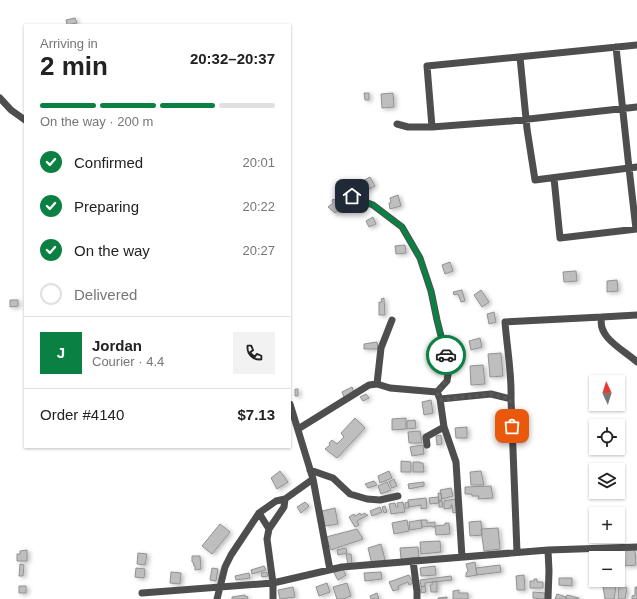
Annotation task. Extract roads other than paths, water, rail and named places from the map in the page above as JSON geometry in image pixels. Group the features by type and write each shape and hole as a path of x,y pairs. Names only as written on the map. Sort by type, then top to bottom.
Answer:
{"street":[{"path":"432,127 427,66 637,45"},
{"path":"554,178 560,238 636,229 616,47"},
{"path":"520,57 526,119 535,180 637,168"},
{"path":"0,98 11,110 24,119"},
{"path":"397,124 408,127 432,127 637,107"},
{"path":"352,196 373,205 402,227 420,258 431,291 449,368 447,381 437,392"},
{"path":"517,552 510,399 512,382 508,359 505,322 637,315"},
{"path":"602,317 600,323 603,330 615,344 637,362"},
{"path":"377,384 381,348 392,320"},
{"path":"298,429 369,385 377,384 390,388 437,392"},
{"path":"437,392 440,400 444,427 456,462 462,557"},
{"path":"440,400 491,394 510,399"},
{"path":"291,407 313,479 330,570"},
{"path":"427,445 426,437 444,427"},
{"path":"310,470 333,478 350,494 367,499 380,500 398,496"},
{"path":"217,599 231,555 259,513 276,501 285,499 313,479"},
{"path":"273,599 273,583 267,539 269,529 284,507 285,499"},
{"path":"259,513 269,529"},
{"path":"142,593 273,583 342,567 517,552 637,547"},
{"path":"548,550 548,599"},
{"path":"413,561 417,599"}]}
